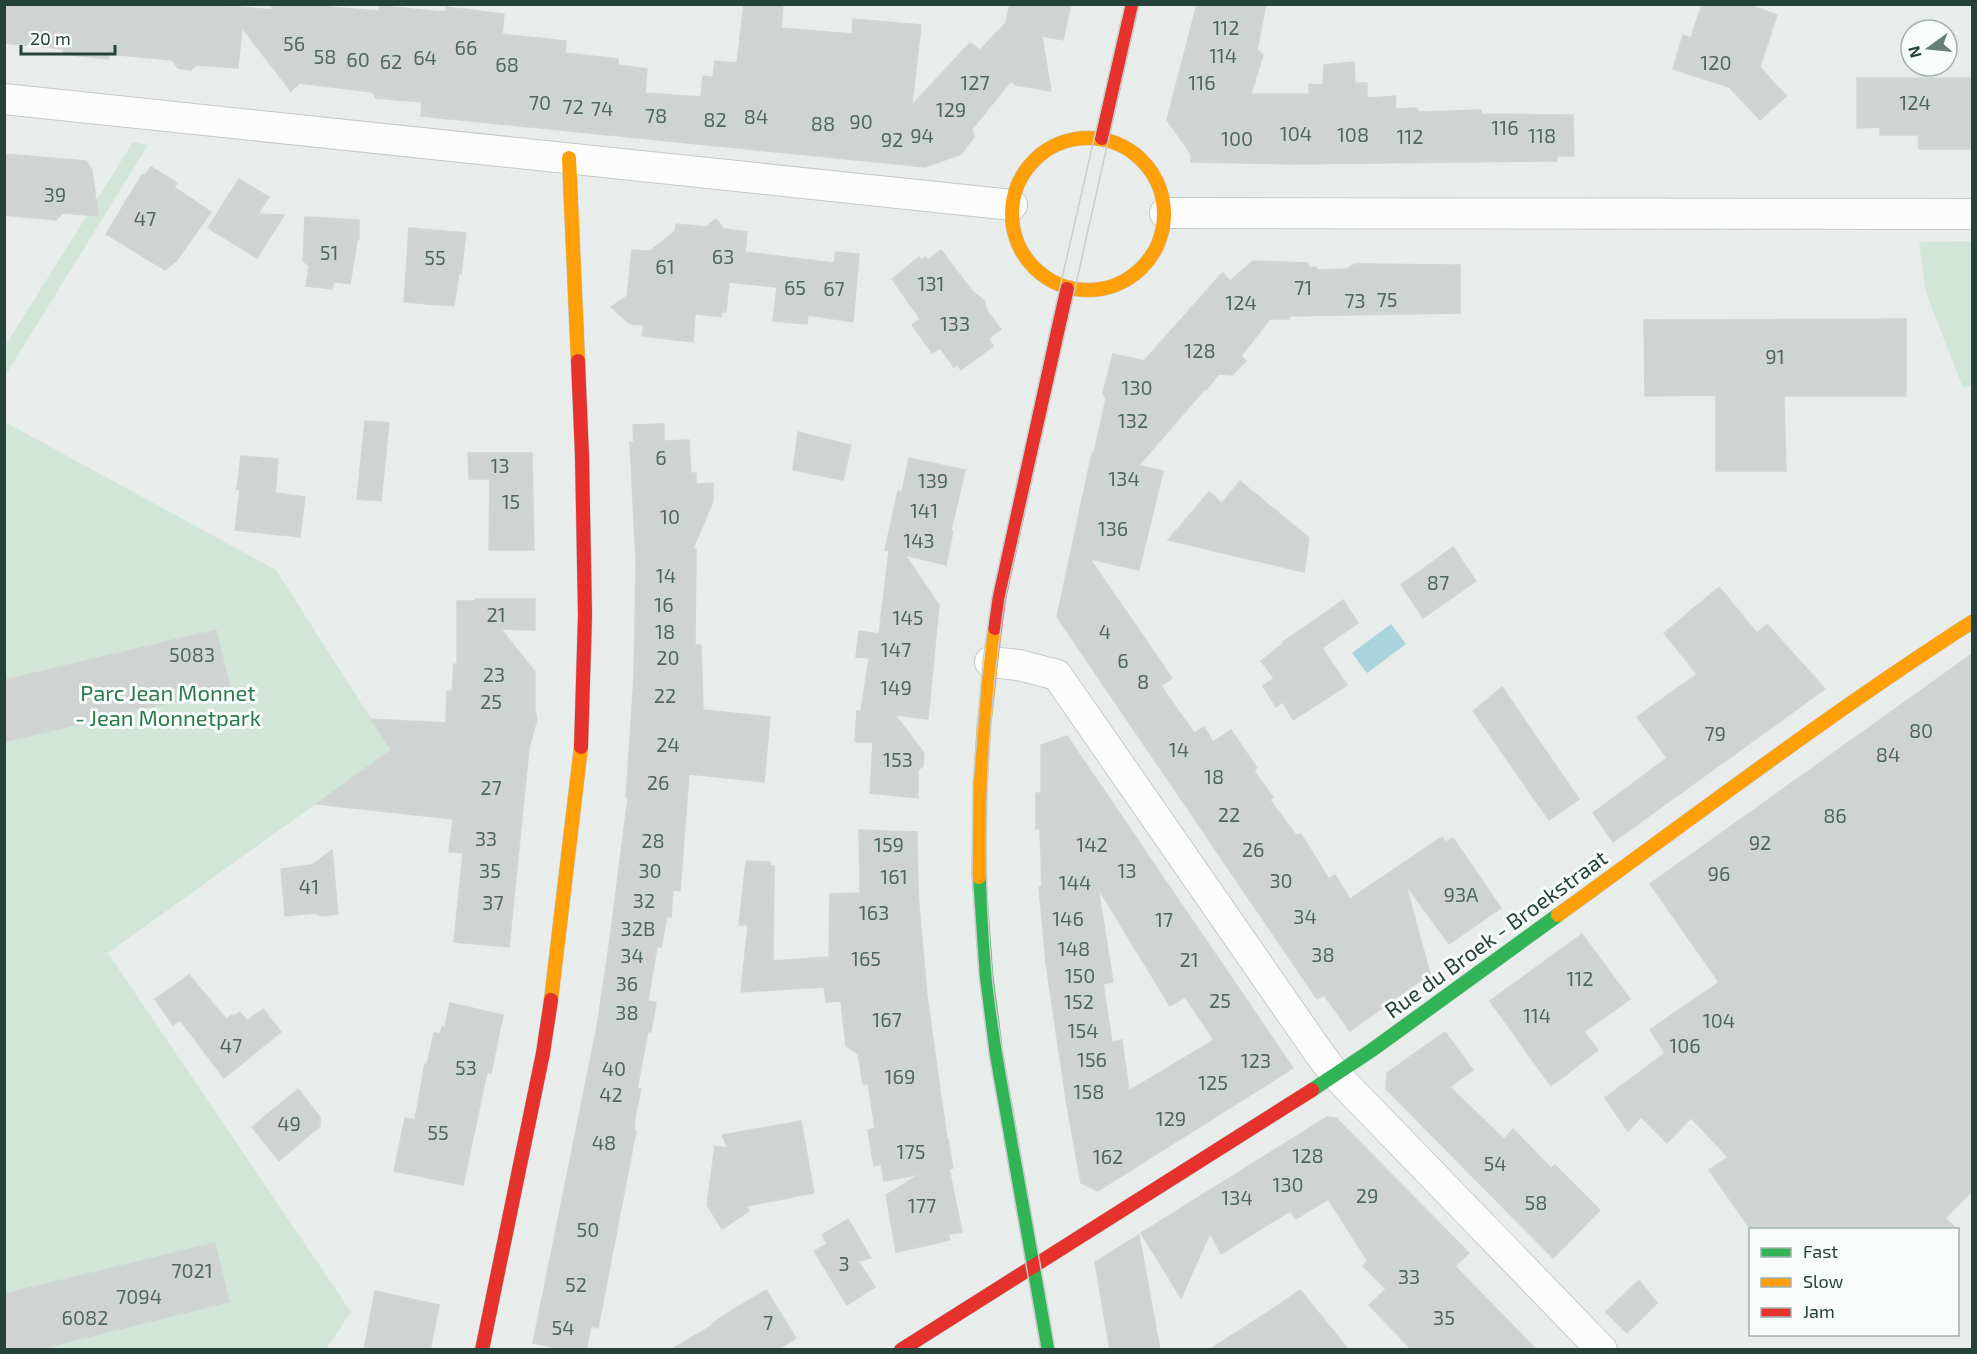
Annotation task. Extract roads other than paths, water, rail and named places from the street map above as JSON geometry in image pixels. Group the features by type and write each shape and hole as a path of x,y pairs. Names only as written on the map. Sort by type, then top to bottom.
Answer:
{"street":[{"path":"1101,138 1132,4"},
{"path":"4,99 1012,205"},
{"path":"1101,138 1132,151 1153,173 1163,198 1165,213 1163,233 1153,256 1128,280 1097,291 1067,289 1040,275 1022,254 1012,230 1013,195 1023,173 1045,150 1073,139 1101,138"},
{"path":"482,1350 543,1053 581,762 585,615 582,456 569,158"},
{"path":"1165,213 1972,214"},
{"path":"1048,1350 996,1053 986,975 979,872 980,786 990,662 999,598 1067,289"},
{"name":"Rue du Broek - Broekstraat","path":"901,1350 1372,1050 1804,736 1972,622"},
{"path":"990,662 1019,665 1057,675 1335,1074 1602,1350"}],"water":[{"path":"1391,624 1406,644 1367,673 1352,653"}],"tram line":[{"path":"1041,1350 989,1054 979,975 972,873 973,785 983,661 992,597 1125,4"},
{"path":"1055,1350 994,994 987,880 987,786 993,692 1005,599 1139,4"}],"park label":[{"name":"Parc Jean Monnet - Jean Monnetpark","path":"168,706"}]}
